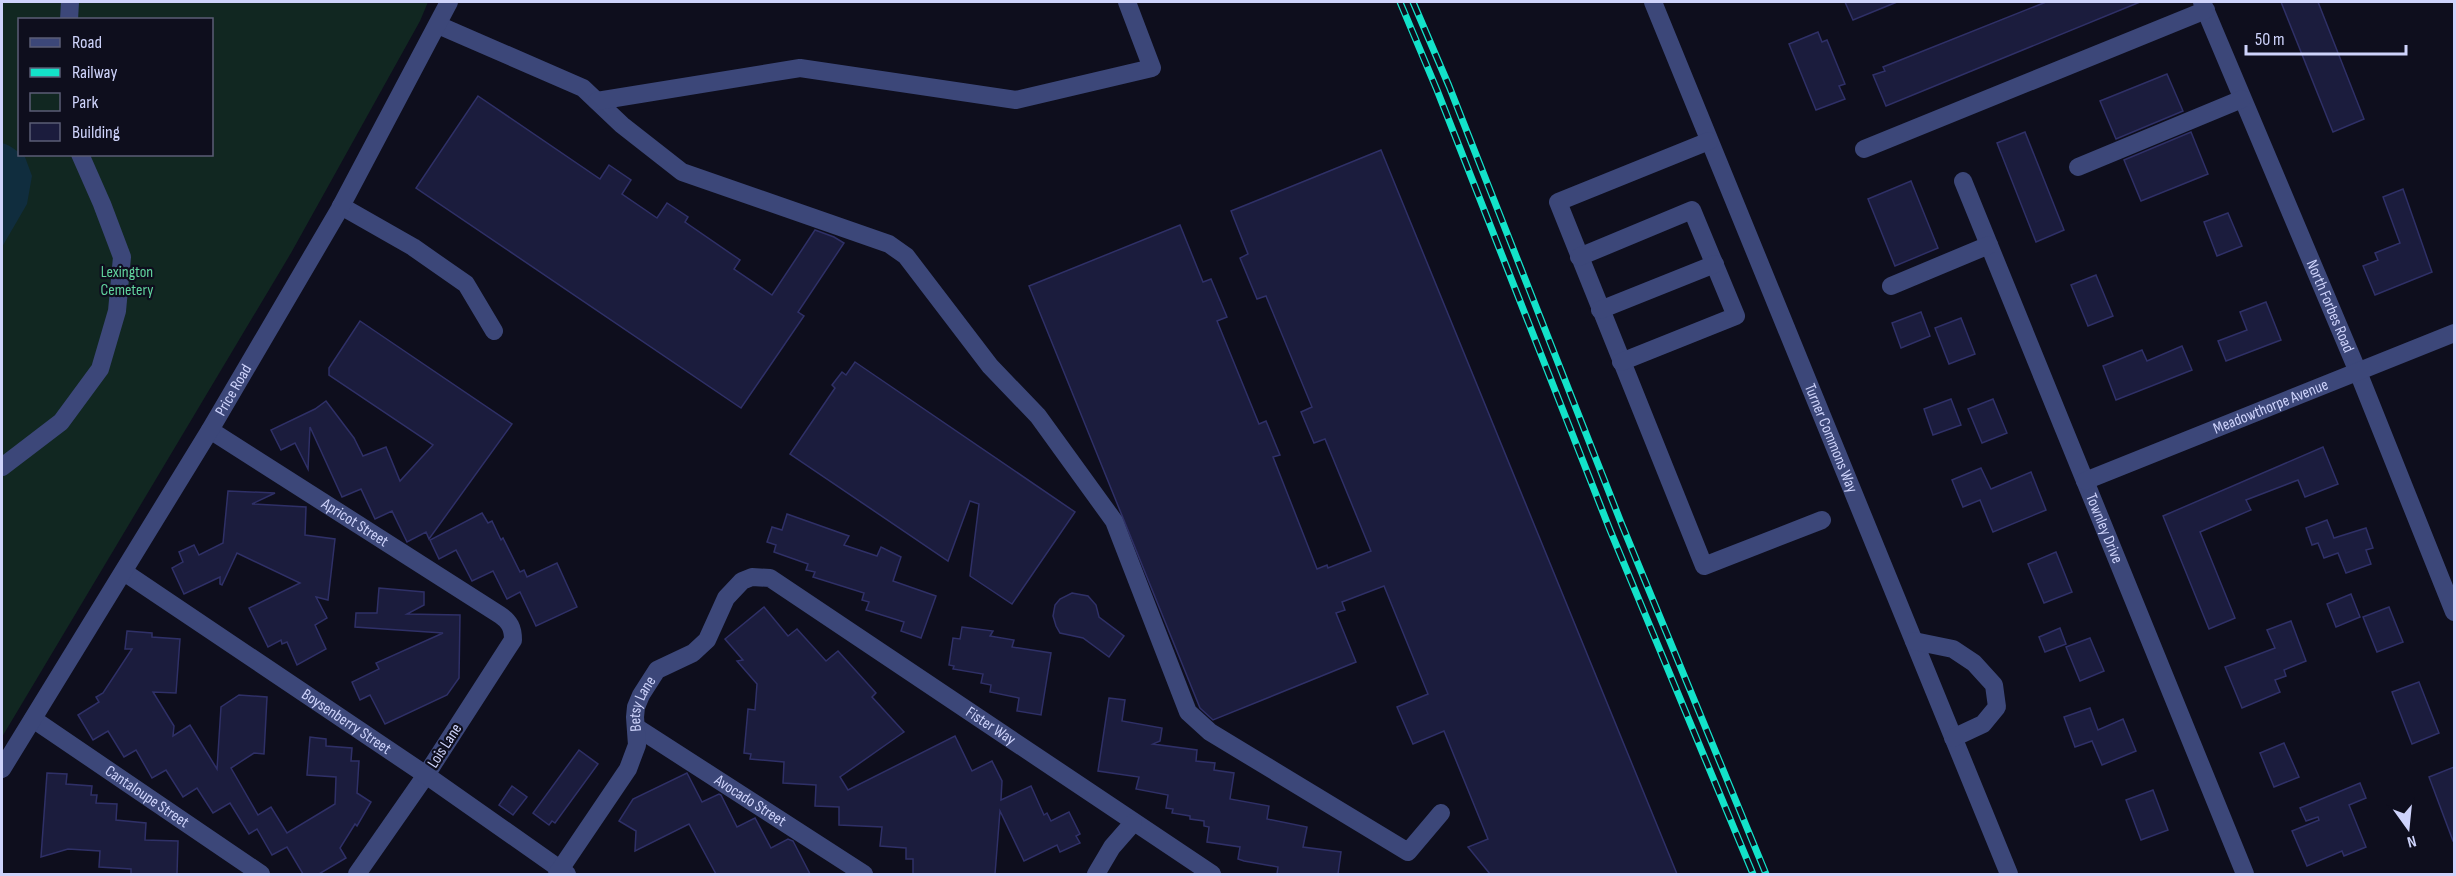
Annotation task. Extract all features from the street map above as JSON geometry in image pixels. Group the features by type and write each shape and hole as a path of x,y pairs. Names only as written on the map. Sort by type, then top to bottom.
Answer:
{"street":[{"path":"69,18 70,2"},
{"name":"Price Road","path":"2,769 210,430 341,206 401,89 438,25 448,2"},
{"path":"597,101 800,68 1016,100 1152,68 1126,2"},
{"name":"Turner Commons Way","path":"1653,2 2009,874"},
{"path":"1864,149 2204,6"},
{"name":"North Forbes Road","path":"2204,6 2358,372 2454,612"},
{"path":"438,25 583,88 622,125 682,172 889,244 906,256 990,366 1038,416 1114,521 1188,712 1210,732 1408,852 1441,813"},
{"path":"2078,167 2242,99"},
{"path":"1709,141 1558,202 1704,566 1822,520"},
{"path":"2,467 61,422 100,369 117,310 122,257 81,156"},
{"name":"Townley Drive","path":"1963,182 2245,874"},
{"path":"341,206 413,248 466,284 494,331"},
{"path":"1579,257 1692,210 1736,316 1621,362"},
{"path":"1891,286 1989,245"},
{"path":"1600,310 1714,264"},
{"name":"Meadowthorpe Avenue","path":"2085,481 2454,333"},
{"name":"Apricot Street","path":"210,430 500,615"},
{"name":"Boysenberry Street","path":"124,572 426,775 561,873"},
{"name":"Betsy Lane","path":"561,873 628,769 637,745 634,717 641,695 657,670 693,653 707,640 726,598 742,581 752,577 770,578"},
{"name":"Fister Way","path":"770,578 1212,874"},
{"name":"Lois Lane","path":"357,874 426,775 513,640 513,629 507,619 500,615"},
{"path":"1914,641 1953,650 1974,663 1994,686 1997,707 1983,724 1953,738"},
{"name":"Cantaloupe Street","path":"33,719 261,874"},
{"name":"Avocado Street","path":"636,728 864,874"},
{"path":"1096,874 1112,847 1133,823"}],"green space":[{"name":"Lexington Cemetery","path":"2,2 428,2 420,21 291,253 2,737"}],"water":[{"path":"2,143 18,152 18,156 25,157 32,176 27,204 2,247"}],"building":[{"path":"1845,2 1897,2 1853,20"},
{"path":"2046,2 2140,2 1886,106 1873,75 1885,71 1883,67"},
{"path":"2281,2 2318,2 2364,119 2333,132"},
{"path":"1818,32 1822,42 1827,40 1845,84 1839,86 1845,99 1816,110 1789,44"},
{"path":"2167,74 2183,111 2116,139 2100,101"},
{"path":"478,96 600,179 609,165 631,180 622,194 657,218 667,203 688,217 685,222 740,260 734,269 772,295 815,230 844,243 798,312 804,316 741,408 416,188"},
{"path":"2025,132 2064,230 2036,242 1997,143"},
{"path":"2191,132 2208,174 2141,201 2124,160"},
{"path":"1381,150 1677,874 1490,874 1468,847 1488,839 1444,731 1413,744 1397,707 1428,694 1384,586 1342,602 1345,610 1336,613 1356,662 1213,720 1200,708 1029,286 1180,225 1203,282 1211,279 1227,317 1217,321 1259,424 1266,421 1280,455 1273,457 1317,569 1327,565 1328,568 1371,551 1325,439 1314,443 1301,412 1312,407 1266,296 1257,299 1240,258 1248,254 1231,211"},
{"path":"1911,181 1938,248 1895,266 1868,199"},
{"path":"2403,189 2432,272 2375,295 2363,266 2378,260 2375,253 2400,243 2383,197"},
{"path":"2228,213 2242,246 2217,256 2204,222"},
{"path":"2096,275 2113,316 2088,326 2071,285"},
{"path":"2266,302 2281,340 2226,361 2218,341 2247,330 2240,312"},
{"path":"1921,312 1930,336 1901,348 1892,323"},
{"path":"1961,318 1975,354 1949,364 1935,328"},
{"path":"360,321 512,424 429,539 426,532 407,542 392,511 375,519 361,489 342,497 310,427 308,469 295,443 281,450 271,430 315,409 326,401 354,438 363,456 386,447 400,481 433,445 329,375 329,368"},
{"path":"2182,346 2192,370 2116,400 2103,366 2142,350 2147,361"},
{"path":"855,362 1075,512 1012,604 970,576 979,504 970,501 948,561 790,454 835,388 832,385 842,372 846,375"},
{"path":"1951,399 1961,425 1933,435 1924,409"},
{"path":"1993,399 2007,433 1982,443 1968,409"},
{"path":"2323,447 2338,484 2305,497 2298,480 2246,500 2251,510 2200,532 2235,618 2209,629 2163,516"},
{"path":"1981,468 1991,489 2031,472 2046,510 1993,532 1980,500 1963,507 1952,480"},
{"path":"228,491 275,493 252,504 306,507 305,535 335,539 328,600 316,597 327,618 315,625 326,649 297,665 287,642 282,644 281,640 268,647 249,608 300,583 237,553 222,585 220,577 184,594 172,568 183,562 179,552 194,545 199,555 223,543"},
{"path":"482,513 488,523 492,521 520,572 524,570 527,577 557,563 577,607 536,626 520,592 507,599 493,571 472,581 456,550 439,559 430,540"},
{"path":"787,514 849,536 844,545 877,556 881,547 901,557 893,581 936,596 921,638 901,631 904,622 866,610 869,602 862,600 864,593 813,577 815,572 806,570 808,564 774,552 776,545 767,542 772,527 782,530"},
{"path":"2327,520 2334,538 2366,528 2373,548 2366,550 2371,564 2346,573 2338,553 2324,558 2318,543 2312,545 2306,528"},
{"path":"2056,552 2072,592 2044,603 2028,564"},
{"path":"379,588 424,592 424,605 407,614 460,615 459,678 447,695 385,724 370,695 360,700 352,682 379,669 376,663 443,633 355,627 356,613 377,613"},
{"path":"1072,593 1088,596 1096,605 1099,617 1124,636 1109,657 1083,638 1060,633 1053,616 1055,605 1060,599"},
{"path":"2351,594 2360,617 2336,627 2327,604"},
{"path":"764,607 788,636 797,629 826,661 838,651 876,693 872,697 904,732 840,777 848,790 955,736 972,771 992,761 1002,781 1001,800 1031,786 1044,815 1047,813 1051,821 1069,812 1080,834 1076,836 1080,843 1060,852 1057,845 1024,861 1000,811 995,874 913,874 913,859 906,859 906,848 880,846 882,827 839,825 839,807 815,806 816,785 783,783 784,762 750,759 751,754 744,753 748,709 755,710 757,684 737,661 743,660 725,639"},
{"path":"2389,607 2403,642 2377,652 2363,617"},
{"path":"2291,621 2306,661 2284,670 2286,676 2275,680 2280,692 2242,708 2225,667 2275,648 2267,630"},
{"path":"962,627 993,631 990,636 1014,640 1012,647 1051,653 1041,715 1017,711 1019,698 990,692 991,685 981,683 983,674 953,669 954,666 949,665 953,638 960,639"},
{"path":"2060,628 2066,644 2045,652 2039,637"},
{"path":"127,631 152,633 152,637 180,639 176,693 153,692 174,726 173,736 190,725 217,769 221,707 239,695 267,697 264,754 254,753 231,768 258,815 271,807 287,833 335,804 336,777 307,775 310,737 326,739 326,746 352,748 351,761 359,761 357,793 371,802 357,826 355,824 340,848 346,858 319,874 303,874 287,847 272,855 257,829 249,834 230,803 213,813 197,788 183,797 166,770 152,778 136,750 124,757 108,731 93,740 78,715 99,702 96,697 103,693 132,649 125,649"},
{"path":"2090,638 2104,671 2080,681 2066,647"},
{"path":"2419,682 2439,733 2412,744 2392,692"},
{"path":"1109,698 1125,700 1122,721 1162,728 1160,741 1153,744 1197,750 1196,761 1215,763 1214,770 1234,773 1230,799 1269,806 1267,819 1307,827 1303,847 1341,852 1338,874 1277,874 1278,867 1238,859 1240,847 1207,842 1209,827 1204,826 1204,821 1172,813 1173,809 1166,808 1168,795 1136,789 1139,777 1098,771"},
{"path":"2090,708 2098,730 2123,719 2136,751 2102,765 2092,741 2075,747 2064,717"},
{"path":"2284,743 2299,777 2274,787 2260,753"},
{"path":"579,750 598,764 555,823 552,821 549,825 533,813"},
{"path":"2454,767 2454,841 2453,841 2429,777"},
{"path":"47,773 67,774 66,784 92,786 91,795 97,795 96,803 117,804 116,820 146,823 145,840 178,841 177,874 131,874 131,869 99,867 100,851 68,849 41,857"},
{"path":"687,773 702,802 721,795 737,827 755,818 771,848 788,839 793,841 810,874 716,874 689,824 635,851 636,831 619,821 633,799"},
{"path":"2360,783 2366,798 2349,805 2366,847 2344,856 2342,851 2307,866 2292,831 2319,820 2318,817 2306,821 2300,808"},
{"path":"512,786 527,797 513,815 499,805"},
{"path":"2153,790 2168,830 2141,840 2126,800"}],"railway":[{"path":"1400,2 1437,90 1610,530 1753,874"},
{"path":"1413,2 1449,86 1622,525 1766,874"}]}
